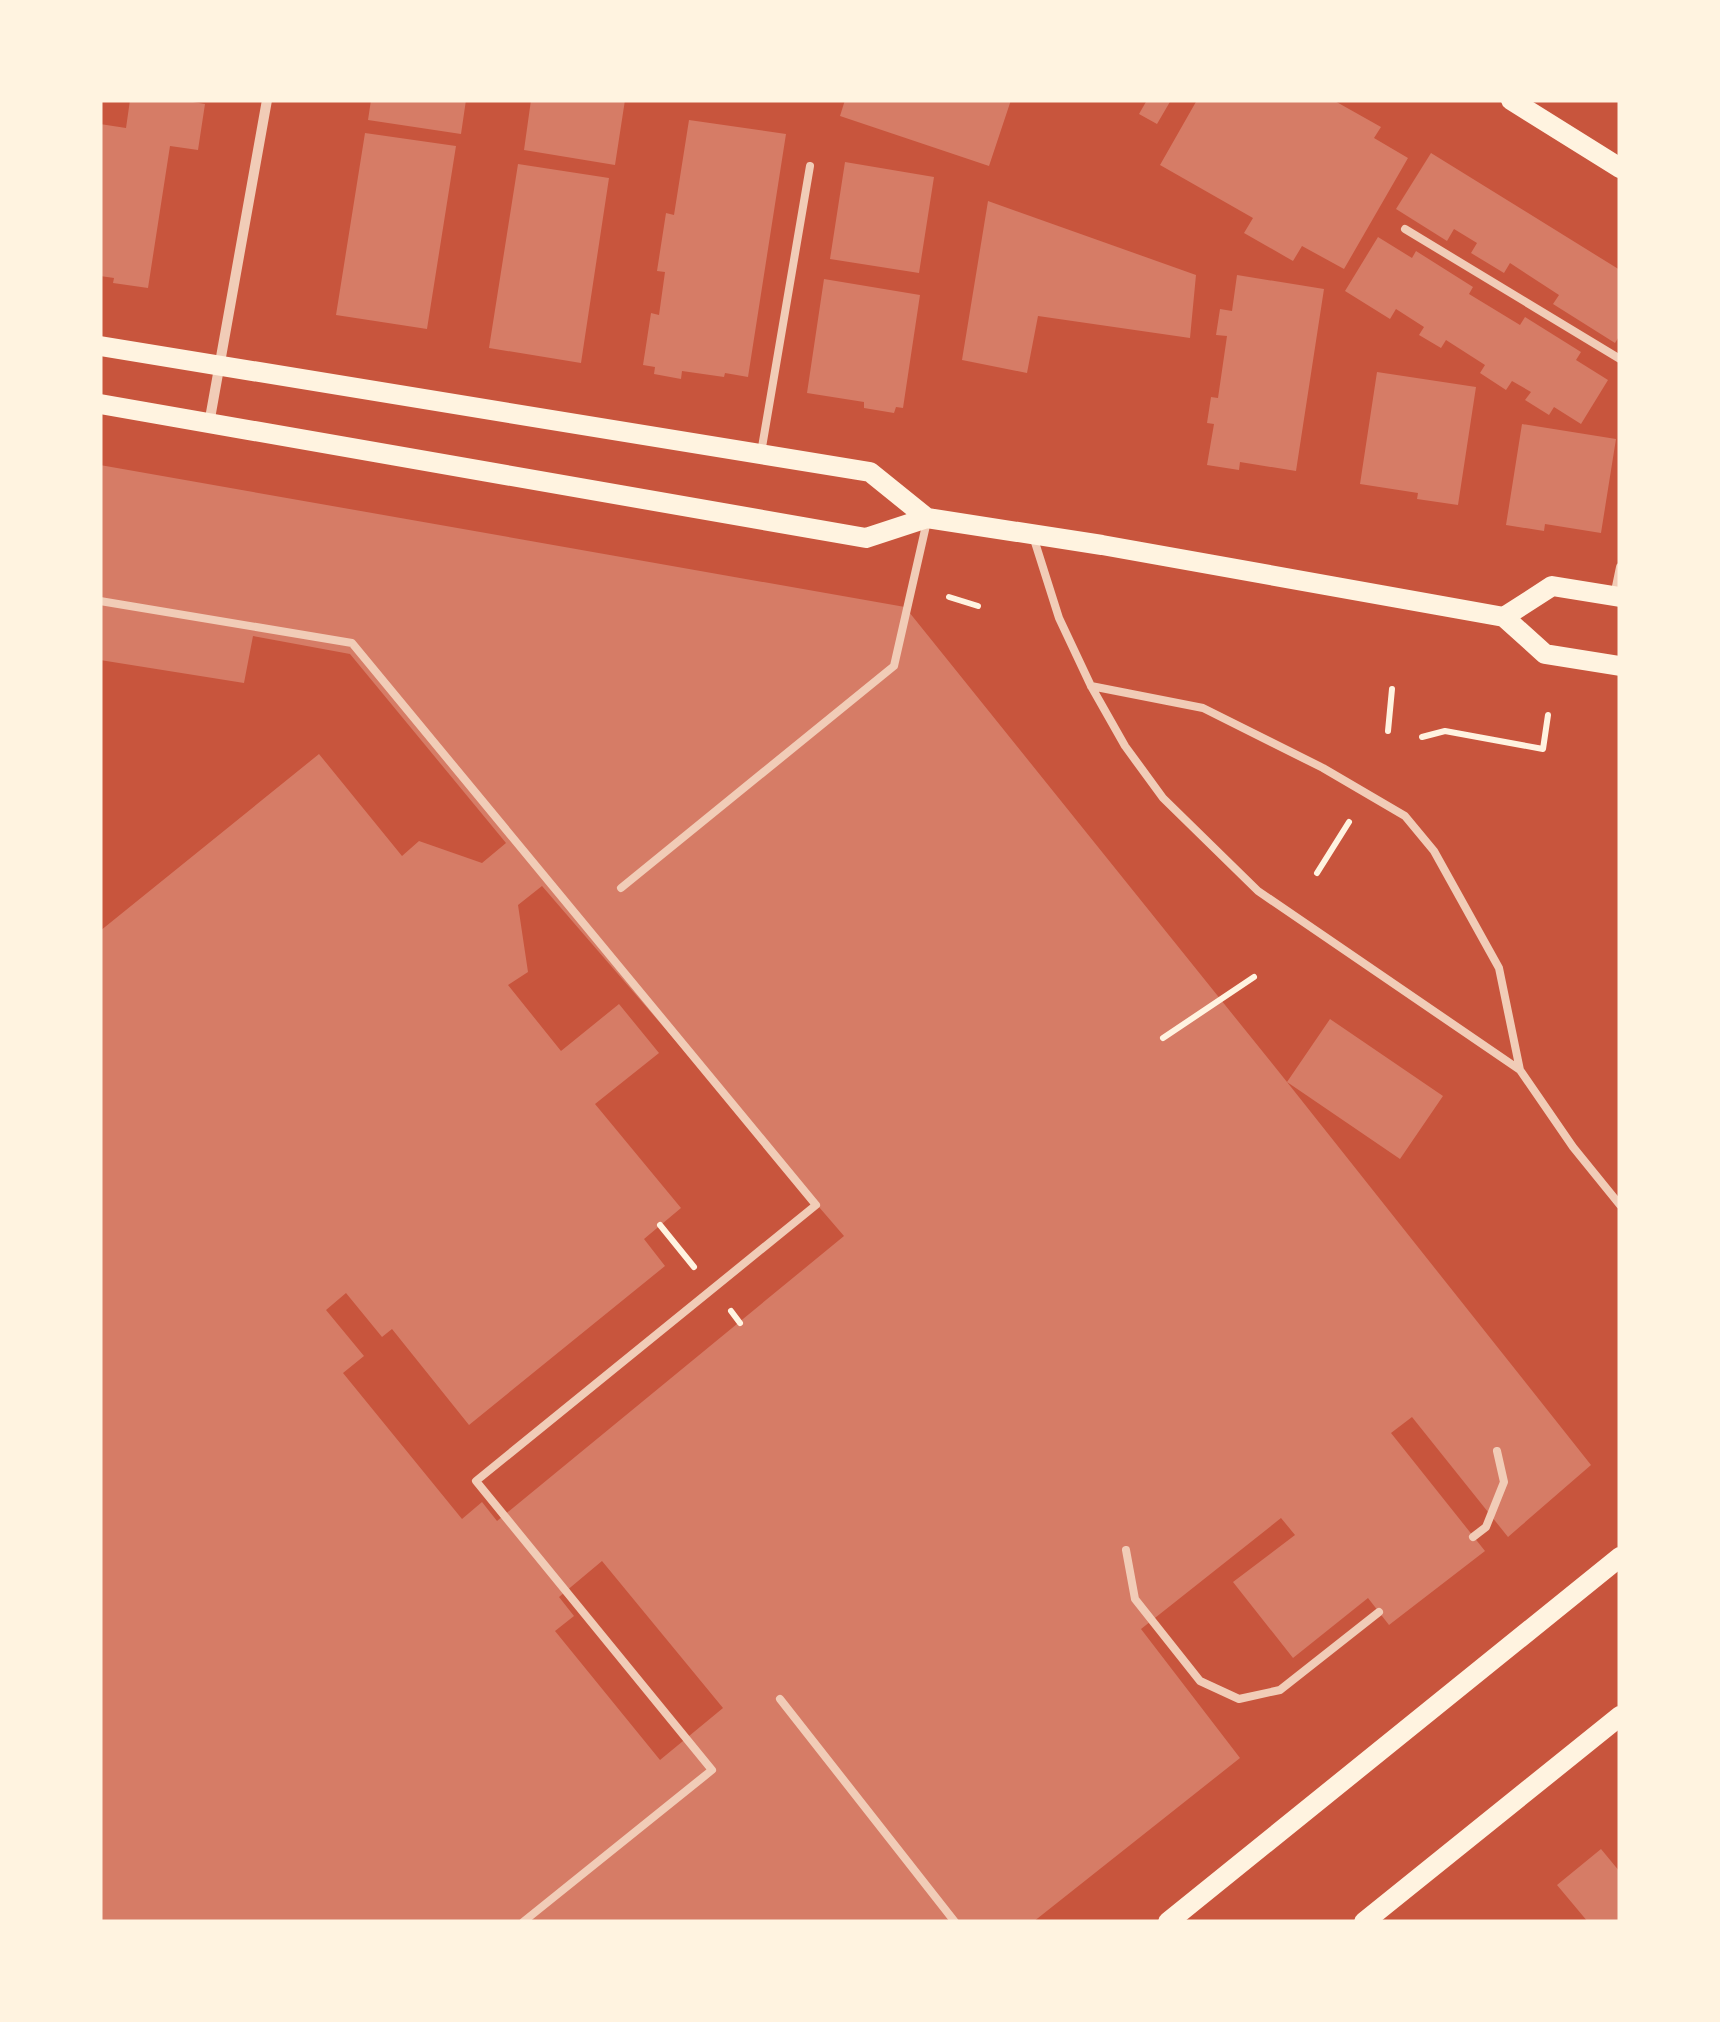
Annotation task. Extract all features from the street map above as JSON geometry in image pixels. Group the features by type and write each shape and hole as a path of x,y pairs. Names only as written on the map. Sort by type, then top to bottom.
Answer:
{"main road":[{"path":"1511,100 1620,168"},
{"path":"100,346 870,472 928,518"},
{"path":"100,404 866,538 928,518 1032,535 1504,617 1545,654 1620,666"},
{"path":"1504,617 1552,586 1617,596"},
{"path":"1168,1922 1620,1556"},
{"path":"1364,1922 1620,1716"}],"street":[{"path":"209,424 267,100"}],"lane":[{"path":"761,453 810,166"},
{"path":"1404,229 1620,359"},
{"path":"622,888 894,666 928,518"},
{"path":"1032,535 1059,618 1091,686 1125,746 1164,798 1258,891 1520,1070 1572,1147 1620,1205"},
{"path":"1617,596 1620,567"},
{"path":"100,601 352,643 816,1205 476,1481 712,1770 523,1922"},
{"path":"1091,686 1203,708 1323,768 1404,816 1434,851 1499,968 1520,1070"},
{"path":"1473,1537 1486,1527 1504,1482 1498,1451"},
{"path":"1126,1550 1136,1599 1200,1681 1239,1700 1280,1690 1379,1612"},
{"path":"780,1700 955,1922"}],"path":[{"path":"949,597 978,606"},
{"path":"1388,732 1392,689"},
{"path":"1422,737 1445,732 1543,749 1548,716"},
{"path":"1318,873 1348,822"},
{"path":"1163,1038 1254,978"}],"building":[{"path":"130,100 205,104 198,150 170,146 148,288 113,283 114,278 100,276 100,124 126,128"},
{"path":"371,100 466,100 461,134 368,120"},
{"path":"531,100 625,100 615,165 524,150"},
{"path":"845,100 1011,100 989,166 840,116"},
{"path":"1147,100 1171,100 1157,124 1139,114"},
{"path":"1197,100 1333,100 1381,127 1374,138 1408,158 1344,269 1302,246 1293,261 1244,233 1253,218 1160,165"},
{"path":"689,120 786,134 748,377 682,371 681,379 654,374 655,367 643,365 651,313 659,315 665,272 657,271 666,213 674,215"},
{"path":"365,133 456,146 427,329 336,315"},
{"path":"1431,153 1620,270 1620,335 1615,343 1553,304 1559,295 1510,263 1504,273 1471,253 1477,243 1454,229 1447,241 1396,209"},
{"path":"845,162 934,177 919,273 830,259"},
{"path":"518,164 609,178 581,363 489,348"},
{"path":"988,201 1196,275 1190,338 1038,316 1027,373 962,360"},
{"path":"1378,237 1412,258 1416,251 1473,287 1469,294 1520,325 1525,317 1581,352 1576,360 1608,380 1581,424 1554,407 1549,415 1525,400 1531,392 1512,381 1506,390 1480,373 1485,365 1446,340 1441,348 1419,335 1424,327 1396,309 1390,319 1345,291"},
{"path":"1237,275 1324,289 1296,471 1240,462 1239,470 1207,465 1214,424 1207,423 1211,397 1218,398 1227,336 1216,335 1220,309 1232,311"},
{"path":"824,279 920,295 903,408 896,407 894,413 864,408 864,402 807,393"},
{"path":"1377,372 1476,387 1458,505 1417,499 1418,493 1360,484"},
{"path":"1522,424 1616,439 1601,533 1545,524 1544,531 1506,525"},
{"path":"100,465 905,607 1591,1465 1508,1537 1412,1417 1391,1433 1485,1551 1389,1625 1368,1598 1293,1658 1233,1582 1295,1535 1281,1518 1141,1629 1240,1758 1033,1922 100,1922 100,931 319,754 402,856 419,841 482,863 506,843 350,654 253,636 244,683 100,660","holes":["542,886 844,1236 497,1521 482,1502 462,1519 343,1373 364,1356 326,1310 346,1293 382,1337 392,1329 469,1425 665,1266 644,1239 681,1208 595,1104 659,1053 619,1004 561,1051 508,985 528,972 518,905","602,1561 723,1708 660,1760 555,1631 574,1616 559,1597"]},
{"path":"1330,1019 1443,1096 1400,1159 1287,1082"},
{"path":"1601,1849 1620,1872 1620,1922 1588,1922 1557,1885"}]}
